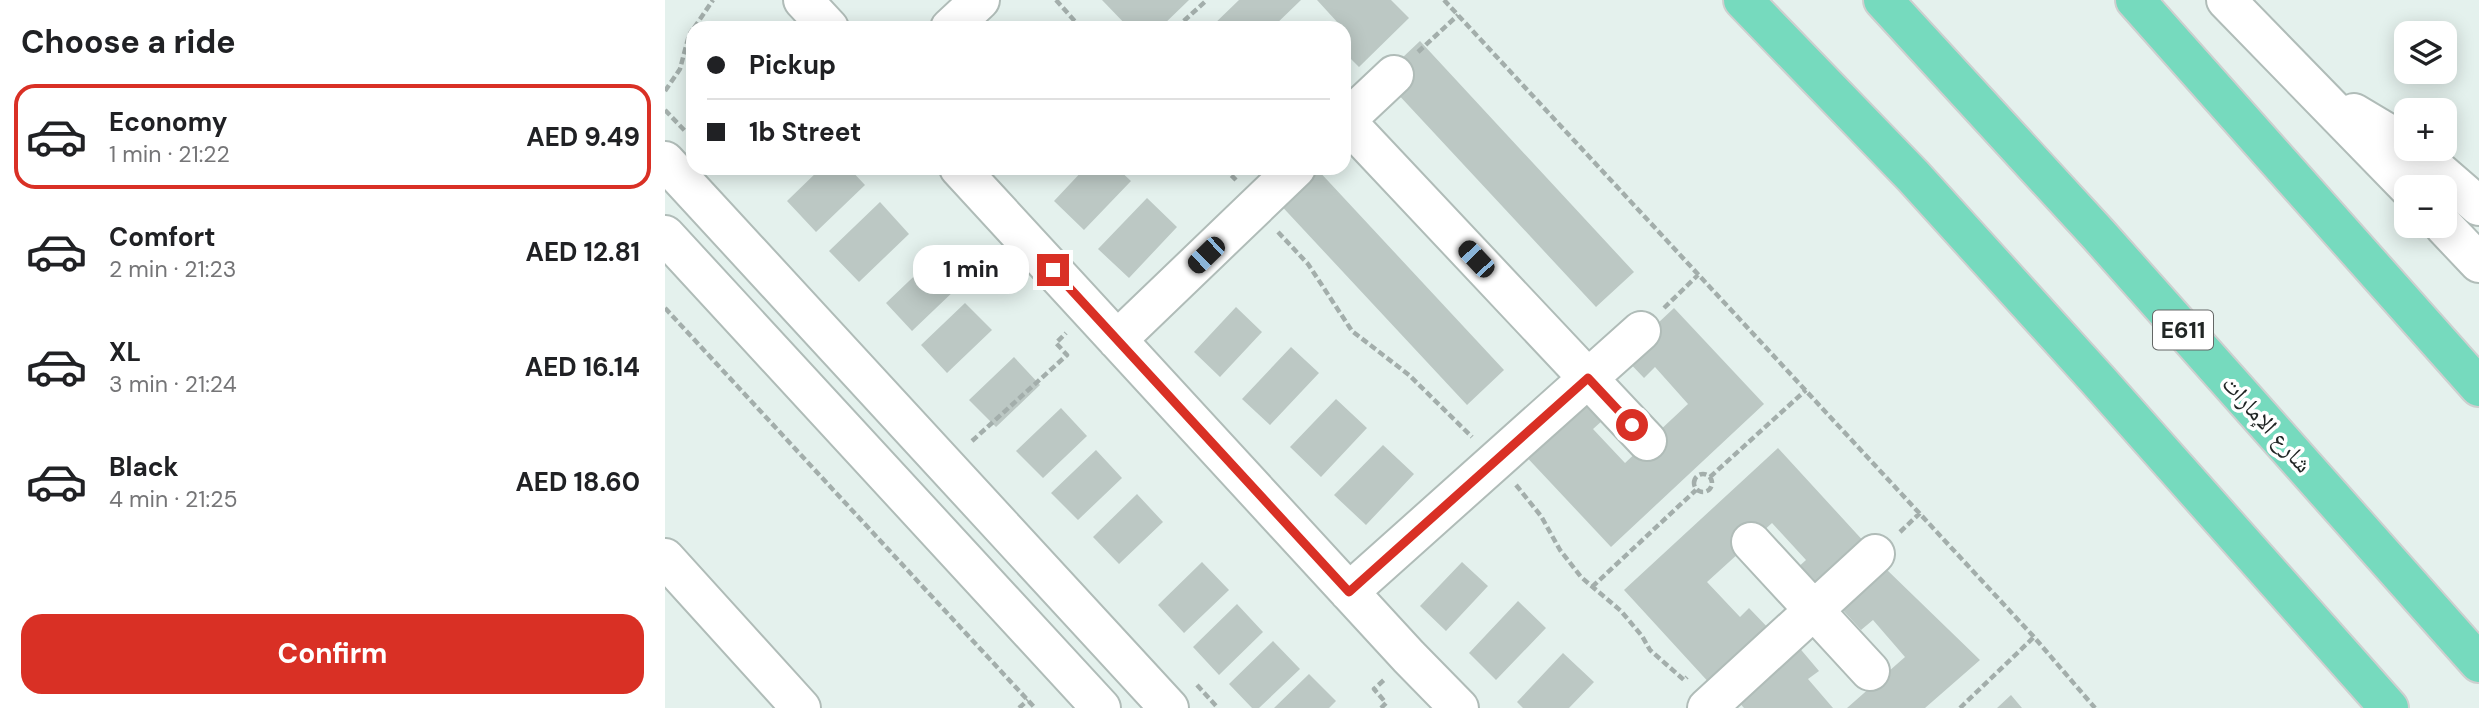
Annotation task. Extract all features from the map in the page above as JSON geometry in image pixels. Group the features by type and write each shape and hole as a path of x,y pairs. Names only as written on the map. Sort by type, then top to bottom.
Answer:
{"highway":[{"path":"1743,0 1923,186 2389,708"},
{"name":"شارع الإمارات","path":"1883,0 2098,234 2479,663"},
{"path":"2135,0 2479,387"}],"street":[{"path":"803,0 822,21"},
{"path":"958,21 980,0"},
{"path":"2226,0 2396,175"},
{"path":"1351,114 1394,75"},
{"path":"2325,101 2355,114 2394,137"},
{"path":"1351,126 1647,441"},
{"path":"665,161 1169,708"},
{"path":"2429,161 2479,206"},
{"path":"965,175 1459,708"},
{"path":"1117,340 1289,175"},
{"path":"665,235 1101,708"},
{"path":"2455,238 2479,263"},
{"path":"1349,592 1641,331"},
{"path":"1751,542 1870,671"},
{"path":"1707,708 1875,554"},
{"path":"665,558 801,708"}],"path":[{"path":"699,21 713,0"},
{"path":"1056,0 1075,21"},
{"path":"1184,21 1207,0"},
{"path":"1444,0 2034,637 2095,708"},
{"path":"1394,75 1458,15"},
{"path":"665,91 680,69 686,51"},
{"path":"665,110 686,132"},
{"path":"1641,331 1698,275"},
{"path":"665,308 1035,708"},
{"path":"972,441 1067,355 1056,342 1090,311"},
{"path":"1710,477 1806,390"},
{"path":"1704,474 1710,477 1711,488 1701,493 1696,490 1694,478 1704,474"},
{"path":"1592,587 1696,490"},
{"path":"1960,708 2034,637"},
{"path":"1019,708 1028,700"}],"building":[{"path":"1102,0 1189,0 1167,21 1122,21"},
{"path":"1239,0 1301,0 1279,21 1217,21"},
{"path":"1317,0 1391,0 1409,18 1359,67 1351,59 1351,21 1336,21"},
{"path":"1420,41 1634,272 1596,307 1382,77"},
{"path":"814,175 856,175 865,185 816,232 787,201"},
{"path":"1078,175 1125,175 1131,181 1084,230 1054,201"},
{"path":"1301,175 1323,175 1504,370 1467,405 1275,199"},
{"path":"1147,198 1177,227 1129,278 1098,249"},
{"path":"880,202 909,234 859,282 829,251"},
{"path":"930,261 957,288 912,331 886,303"},
{"path":"965,303 992,330 947,373 921,345"},
{"path":"1236,307 1262,332 1220,377 1194,352"},
{"path":"1674,308 1764,404 1611,547 1521,451 1580,396 1603,420 1593,429 1625,463 1688,404 1655,367 1644,378 1623,356"},
{"path":"1291,347 1319,373 1270,425 1242,399"},
{"path":"1014,357 1040,385 996,427 969,400"},
{"path":"1336,399 1367,428 1321,477 1290,447"},
{"path":"1061,408 1087,436 1043,478 1016,451"},
{"path":"1383,445 1414,474 1366,525 1334,495"},
{"path":"1778,448 1867,545 1815,593 1795,570 1806,560 1772,523 1707,582 1740,617 1749,608 1772,632 1713,687 1624,590"},
{"path":"1096,450 1122,478 1078,520 1051,493"},
{"path":"1137,494 1163,522 1119,564 1093,537"},
{"path":"1202,562 1229,590 1184,633 1158,605"},
{"path":"1462,562 1488,586 1446,631 1420,606"},
{"path":"1885,568 1980,660 1925,708 1847,708 1905,657 1873,620 1861,630 1840,607"},
{"path":"1518,601 1546,628 1496,680 1469,653"},
{"path":"1237,604 1263,632 1219,675 1193,647"},
{"path":"1273,641 1300,669 1259,708 1252,708 1229,684"},
{"path":"1797,645 1819,671 1808,679 1833,708 1744,708 1736,699"},
{"path":"1563,653 1594,682 1569,708 1523,708 1517,702"},
{"path":"1309,674 1336,701 1329,708 1274,708"},
{"path":"2011,695 2022,708 1997,708"}],"route":[{"path":"1053,270 1349,592 1588,378 1632,425"}]}
